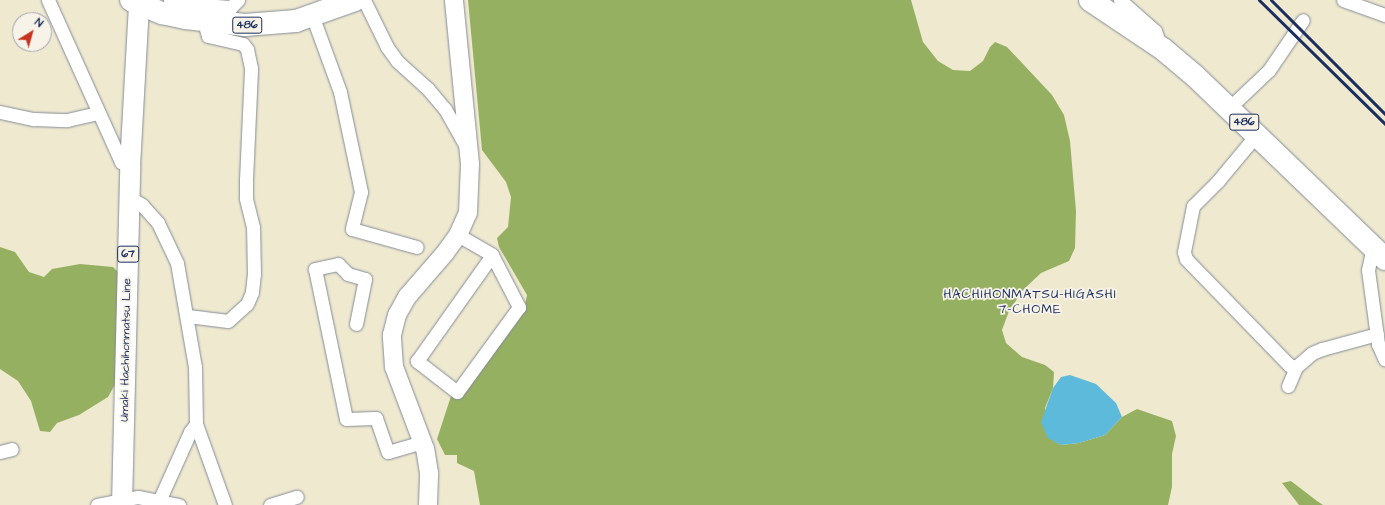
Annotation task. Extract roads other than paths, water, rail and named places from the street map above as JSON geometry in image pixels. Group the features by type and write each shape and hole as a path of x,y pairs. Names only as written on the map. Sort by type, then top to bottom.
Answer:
{"highway":[{"name":"486","path":"136,1 162,13 197,9 245,25 296,20 355,0"},
{"name":"486","path":"1090,0 1163,49 1257,134 1381,255"}],"main road":[{"name":"Umaki Hachihonmatsu Line","path":"122,502 130,166 136,1"}],"street":[{"path":"48,0 121,162 130,166"},
{"path":"170,0 197,9 231,7 238,0"},
{"path":"364,0 387,47 397,61 428,89 445,109 469,151"},
{"path":"428,505 429,473 422,442 394,367 392,335 397,315 407,297 458,235 468,213 471,188 469,151 454,0"},
{"path":"1120,0 1154,31 1163,49"},
{"path":"1342,0 1385,15"},
{"path":"188,316 228,322 247,304 252,292 254,274 253,227 246,198 251,68 247,49 243,44 208,36 197,9"},
{"path":"312,15 340,92 361,192 352,229 417,247"},
{"path":"1229,108 1269,70 1303,20"},
{"path":"0,112 27,118 67,120 98,113"},
{"path":"1257,134 1218,181 1196,201 1184,252 1186,259 1282,360 1296,367"},
{"path":"130,198 142,206 158,223 177,263 188,316 195,367 196,424 225,505"},
{"path":"458,235 492,255 519,307 457,392 417,361 492,255"},
{"path":"1381,255 1371,256 1368,270 1377,334 1385,360"},
{"path":"356,324 365,279 348,274 338,264 315,269 346,419 376,418 388,452 422,442"},
{"path":"1288,386 1296,367 1312,353 1377,334"},
{"path":"159,501 190,432 196,424"},
{"path":"270,505 297,496"},
{"path":"97,505 122,502 138,497 179,505"}],"water":[{"path":"1070,375 1096,384 1116,403 1122,417 1105,435 1079,443 1061,445 1048,438 1041,422 1053,388 1061,377"}],"railway":[{"path":"1259,0 1385,124"},
{"path":"1271,0 1385,114"}],"district":[{"name":"HACHIHONMATSU-HIGASHI 7-CHOME","path":"1030,302"}]}
